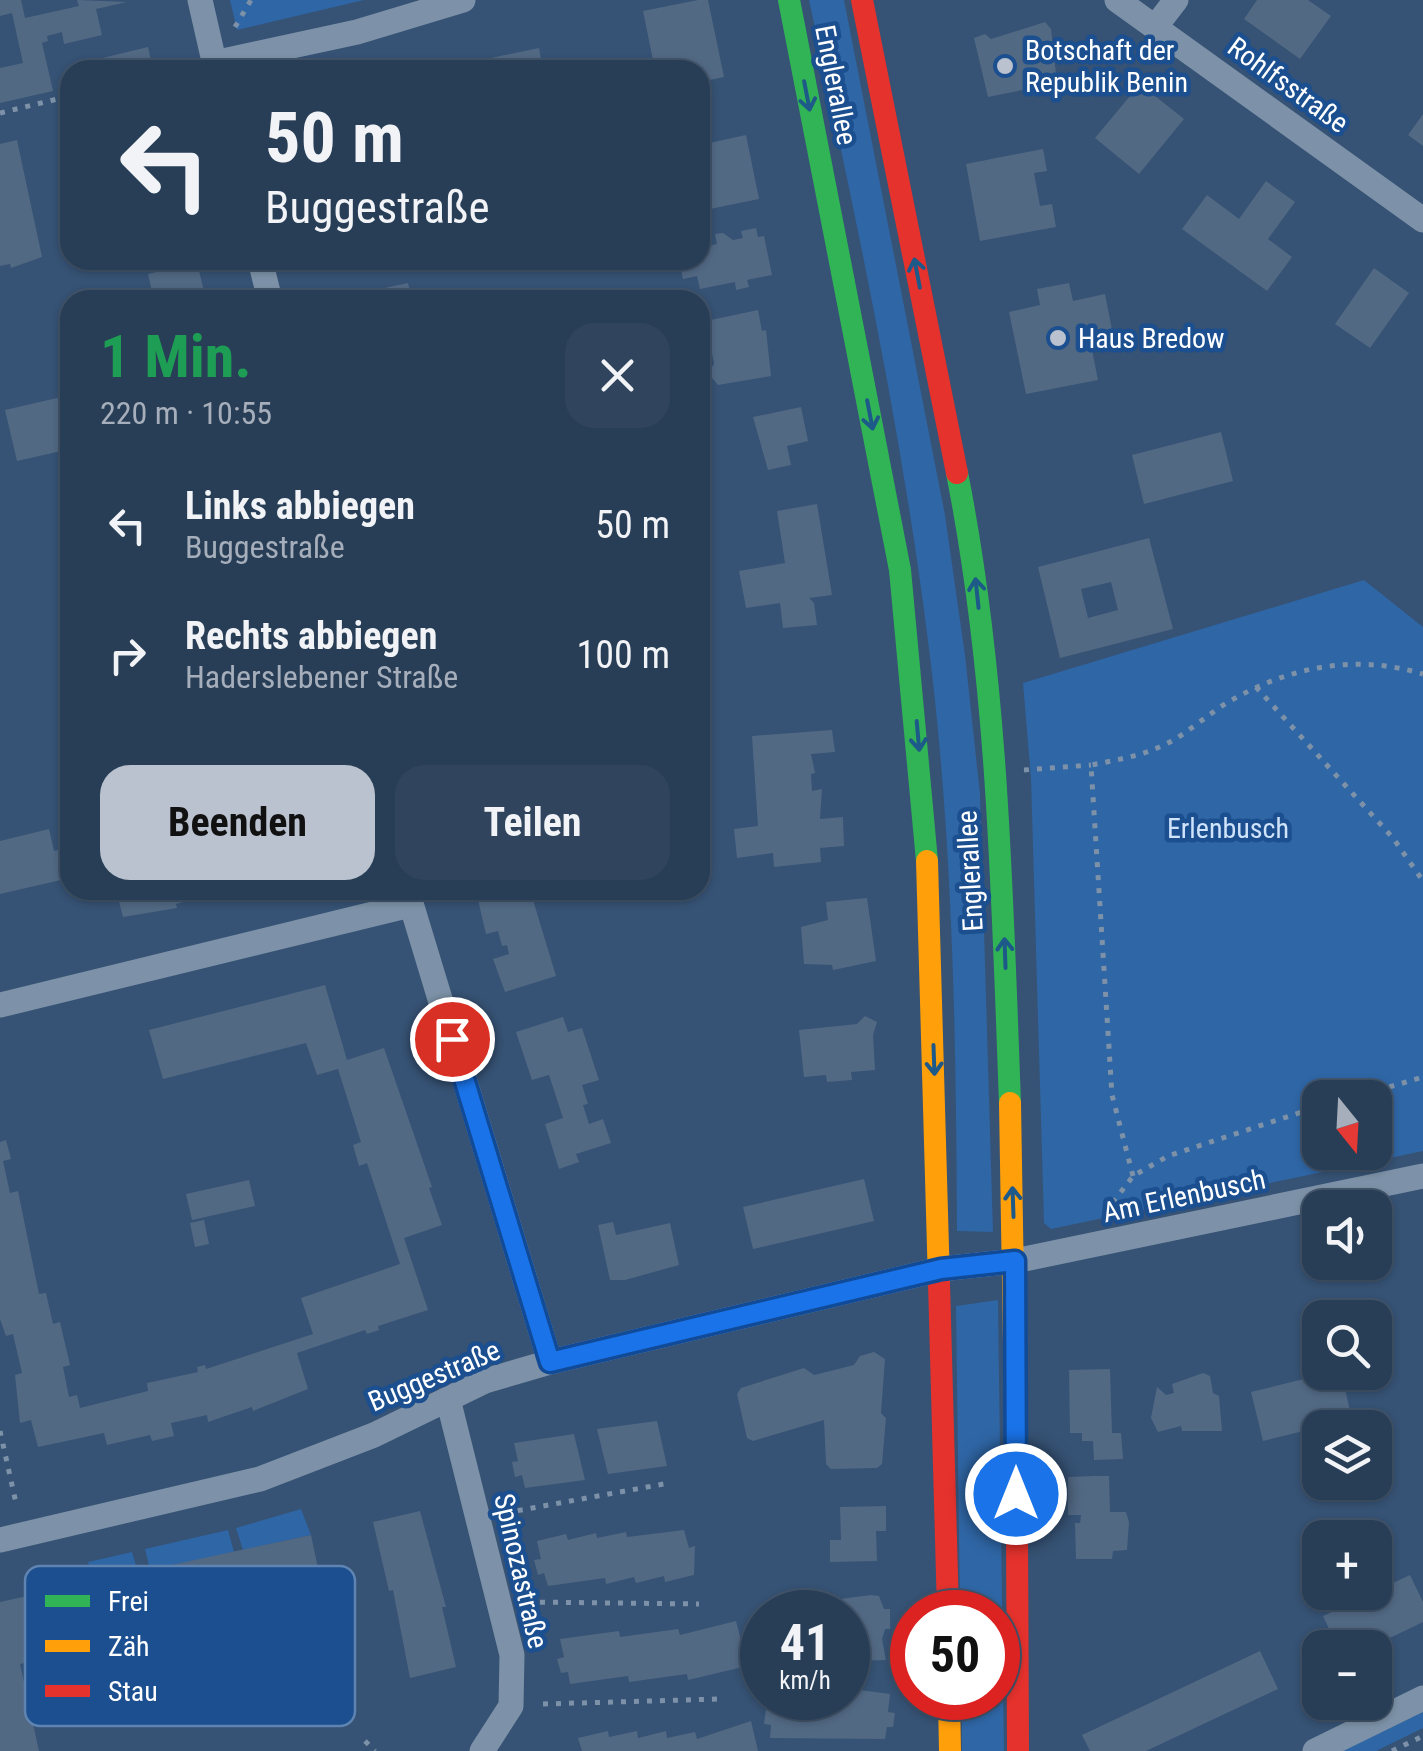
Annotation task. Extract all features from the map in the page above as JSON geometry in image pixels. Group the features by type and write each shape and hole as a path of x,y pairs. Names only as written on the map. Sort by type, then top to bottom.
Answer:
{"main road":[{"name":"Englerallee","path":"789,0 905,609 927,844 948,1590"},
{"name":"Englerallee","path":"862,0 972,550 1001,849 1015,1261 1018,1751"},
{"path":"949,1720 950,1751"}],"street":[{"path":"200,0 214,60"},
{"path":"240,60 356,32 463,0"},
{"name":"Rohlfsstraße","path":"1117,0 1423,220"},
{"path":"1156,26 1176,0"},
{"path":"0,1005 398,900"},
{"path":"410,900 550,1362"},
{"name":"Am Erlenbusch","path":"1015,1261 1423,1176"},
{"name":"Buggestraße","path":"0,1540 260,1478 374,1434 485,1381 550,1362 941,1269 1015,1261"},
{"name":"Spinozastraße","path":"448,1398 512,1654 512,1706 482,1751"},
{"path":"1315,1751 1423,1698"}],"path":[{"path":"0,113 60,98"},
{"path":"1023,770 1131,758 1166,744 1256,687 1311,670 1362,661 1423,674"},
{"path":"1256,687 1393,838 1423,881"},
{"path":"1091,765 1112,1096 1133,1176"},
{"path":"1392,1086 1423,1077"},
{"path":"1082,1248 1133,1176 1204,1142 1302,1112"},
{"path":"0,1431 16,1503"},
{"path":"479,1518 669,1483"},
{"path":"500,1602 699,1604"},
{"path":"543,1704 720,1700"},
{"path":"1392,1751 1423,1736"},
{"path":"365,1740 375,1751"}],"green space":[{"path":"230,0 364,0 237,30"},
{"path":"809,0 844,0 945,515 980,794 993,1232 957,1231 948,857 936,707 890,395"},
{"name":"Erlenbusch","path":"1364,580 1423,627 1423,1151 1392,1158 1392,1080 1302,1080 1302,1170 1332,1170 1051,1229 1044,1223 1031,779 1023,683"},
{"path":"998,1300 1002,1590 960,1590 956,1306"},
{"path":"301,1509 311,1535 243,1550 236,1528"},
{"path":"228,1530 234,1552 169,1566 149,1566 145,1549"},
{"path":"132,1552 136,1566 89,1566 88,1562"},
{"path":"1423,1712 1423,1728 1376,1751 1342,1751"},
{"path":"962,1720 1004,1720 1004,1751 962,1751"}],"building":[{"path":"0,0 21,0 25,18 79,6 77,0 127,2 96,9 102,35 64,44 62,32 47,36 48,41 42,43 53,91 0,103 0,68 23,63 12,13 0,16"},
{"path":"708,0 724,77 710,80 710,60 653,60 643,11"},
{"path":"1257,0 1308,0 1331,16 1300,59 1244,19"},
{"path":"1045,22 1051,29 1057,83 988,97 974,38 985,34 991,39"},
{"path":"148,47 151,60 94,60"},
{"path":"539,48 541,60 486,60"},
{"path":"1140,84 1184,119 1139,174 1095,138"},
{"path":"1423,114 1423,146 1408,135"},
{"path":"746,135 759,199 710,209 710,143"},
{"path":"17,140 42,257 11,268 10,264 0,266 0,144"},
{"path":"1043,149 1047,171 1034,173 1040,206 1052,204 1056,227 980,241 966,164"},
{"path":"1266,181 1295,202 1268,239 1292,257 1267,291 1182,229 1207,195 1239,219"},
{"path":"756,228 758,237 764,236 772,275 747,280 749,287 736,290 735,282 700,289 697,276 683,279 681,270 710,270 710,246 717,244 715,234 723,233 733,240 743,238 741,231"},
{"path":"1374,268 1409,293 1370,348 1335,324"},
{"path":"199,270 204,290 152,290 148,274"},
{"path":"408,283 410,290 375,290"},
{"name":"Haus Bredow","path":"1069,283 1073,301 1105,294 1113,335 1090,340 1098,380 1026,394 1009,312 1040,305 1037,289"},
{"path":"758,310 762,331 766,330 771,376 718,385 710,375 714,364 710,320"},
{"path":"60,397 60,451 17,461 5,410"},
{"path":"801,407 808,441 787,446 791,465 768,470 753,417"},
{"path":"1221,432 1233,481 1144,504 1132,455"},
{"path":"817,504 832,595 809,598 814,603 817,625 783,628 780,603 746,608 739,571 785,563 777,511"},
{"path":"1149,538 1173,629 1060,658 1038,567","holes":["1111,582 1118,610 1088,618 1081,589"]},
{"path":"832,730 835,752 811,754 815,773 811,774 812,791 822,789 820,819 843,817 844,846 820,848 821,862 774,867 773,853 737,858 734,829 758,826 752,736"},
{"path":"49,829 54,851 60,850 60,880 0,894 0,841"},
{"path":"867,898 876,961 833,970 832,965 804,964 801,927 828,920 826,902"},
{"path":"119,900 191,900 176,904 177,908 123,917"},
{"path":"478,900 533,900 556,976 505,992 493,959 509,954 507,945 502,946 498,931 486,934"},
{"path":"325,985 347,1060 384,1048 432,1187 429,1188 442,1225 404,1238 428,1310 378,1326 379,1330 367,1334 365,1330 297,1353 308,1389 253,1411 252,1407 208,1422 207,1415 171,1423 174,1436 152,1441 150,1435 107,1445 104,1433 38,1447 31,1420 20,1423 15,1375 22,1373 13,1334 6,1336 0,1319 0,1142 6,1140 11,1159 3,1161 10,1193 18,1191 39,1294 46,1293 53,1324 60,1322 70,1365 63,1367 69,1397 77,1395 80,1408 148,1391 147,1383 198,1372 197,1367 205,1365 206,1369 313,1334 301,1298 400,1264 367,1163 359,1166 353,1145 361,1142 338,1069 317,1075 306,1043 163,1079 149,1030"},
{"path":"865,1016 877,1022 873,1035 875,1070 851,1072 852,1080 827,1082 826,1075 804,1077 799,1030 857,1024"},
{"path":"563,1017 568,1032 582,1028 599,1080 582,1085 588,1104 583,1105 589,1124 603,1119 611,1143 576,1154 579,1162 559,1169 545,1124 563,1118 549,1075 532,1080 516,1032"},
{"path":"864,1179 874,1221 753,1249 743,1207"},
{"path":"249,1180 255,1206 192,1220 186,1194"},
{"path":"204,1220 209,1244 195,1247 190,1223"},
{"path":"613,1222 616,1235 670,1223 679,1265 625,1280 610,1280 598,1225"},
{"path":"874,1352 885,1359 881,1413 886,1418 882,1464 877,1468 831,1469 826,1464 824,1420 753,1441 747,1438 737,1394 741,1388 804,1368 814,1375 854,1365 860,1356"},
{"path":"1110,1369 1112,1433 1121,1433 1123,1459 1094,1460 1093,1441 1082,1441 1082,1433 1070,1433 1069,1370"},
{"path":"1203,1373 1210,1376 1213,1393 1219,1396 1222,1431 1182,1431 1181,1426 1158,1432 1151,1418 1157,1387 1166,1395 1174,1393 1172,1384"},
{"path":"1302,1380 1302,1390 1345,1390 1350,1410 1302,1410 1302,1431 1263,1441 1251,1392"},
{"path":"657,1421 667,1466 608,1474 597,1429"},
{"path":"574,1434 585,1480 525,1488 522,1475 515,1477 512,1462 518,1461 514,1443"},
{"path":"1109,1476 1110,1512 1126,1512 1129,1522 1127,1550 1113,1551 1112,1559 1076,1559 1075,1523 1080,1523 1081,1515 1068,1515 1068,1477"},
{"path":"886,1506 886,1531 876,1531 877,1561 830,1562 830,1540 841,1540 840,1507"},
{"path":"420,1511 446,1607 442,1607 456,1667 410,1678 393,1590 389,1591 373,1522"},
{"path":"684,1530 689,1548 695,1546 694,1575 665,1582 664,1576 636,1583 634,1577 606,1584 605,1578 548,1586 544,1573 538,1575 534,1560 541,1559 537,1541 566,1534 568,1540 596,1533 597,1538 626,1532 627,1537"},
{"path":"311,1535 318,1566 167,1566"},
{"path":"1410,1575 1423,1602 1423,1622 1392,1637 1392,1630 1330,1630 1323,1616 1336,1610 1392,1610 1392,1583"},
{"path":"870,1595 879,1596 884,1609 890,1609 890,1629 885,1629 882,1639 886,1660 870,1661"},
{"path":"25,1597 25,1663 20,1664 25,1687 25,1726 34,1726 39,1751 0,1751 0,1602"},
{"path":"736,1621 740,1668 688,1680 687,1674 629,1682 628,1676 570,1684 568,1672 561,1673 557,1659 564,1657 560,1639 619,1631 620,1637 678,1629 680,1635"},
{"path":"1260,1651 1278,1689 1146,1751 1090,1751 1082,1735"},
{"path":"870,1691 890,1694 888,1712 890,1720 894,1720 893,1727 887,1727 885,1739 770,1738 771,1725 764,1724 765,1720 870,1720"},
{"path":"751,1721 758,1751 582,1751 578,1738 608,1731 609,1737 637,1731 638,1738 666,1731 667,1738 695,1732 697,1739"}],"traffic: fast":[{"path":"789,0 900,570 927,861"},
{"path":"957,473 971,551 990,708 1010,1103"}],"traffic: slow":[{"path":"927,861 939,1283"},
{"path":"1010,1103 1017,1526"},
{"path":"949,1720 950,1751"}],"traffic: jam":[{"path":"862,0 957,473"},
{"path":"939,1283 947,1590"},
{"path":"1017,1526 1018,1751"}],"place":[{"name":"Botschaft der Republik Benin","path":"1005,66"},
{"name":"Haus Bredow","path":"1058,338"}],"route":[{"path":"452,1039 550,1362 941,1269 1015,1261 1016,1494"}]}
